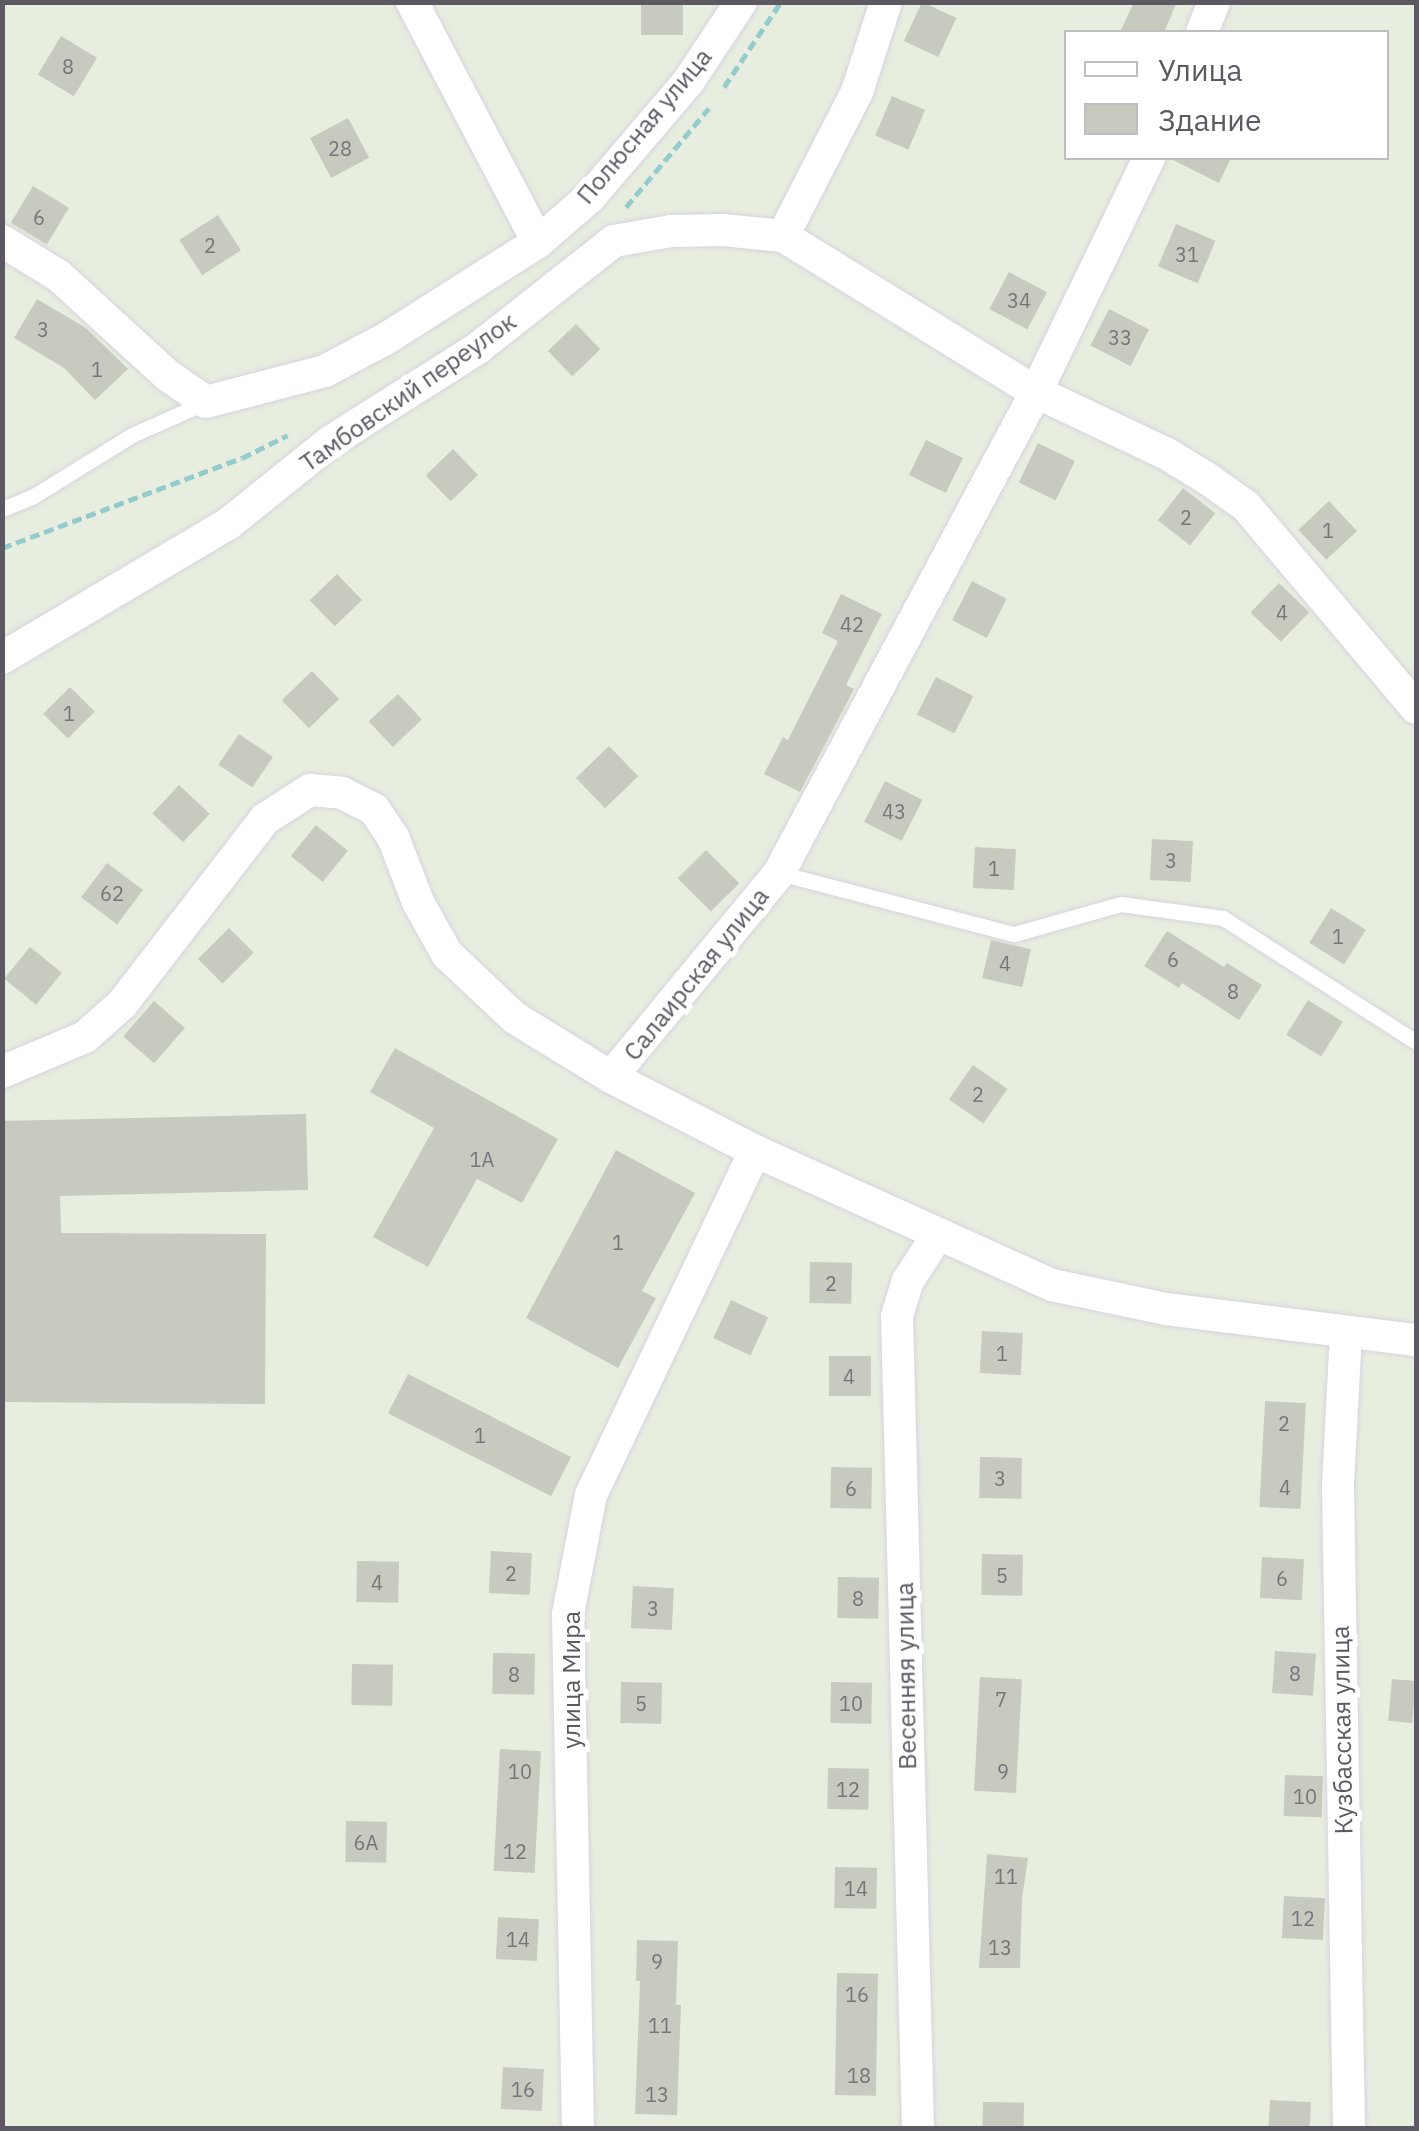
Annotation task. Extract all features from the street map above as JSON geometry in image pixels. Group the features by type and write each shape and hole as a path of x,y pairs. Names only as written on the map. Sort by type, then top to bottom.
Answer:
{"street":[{"path":"412,2 538,242"},
{"name":"Полюсная улица","path":"206,402 325,371 387,338 538,242 590,197 688,82 741,2"},
{"path":"886,2 857,92 784,236 1036,392 1167,454 1246,506 1416,708"},
{"path":"1203,30 1214,2"},
{"name":"Салаирская улица","path":"2,1072 84,1037 122,1004 265,819 310,790 342,793 374,809 392,837 418,902 447,954 515,1018 611,1076 778,874 1036,392 1148,160"},
{"name":"Тамбовский переулок","path":"2,658 228,524 330,442 478,348 614,241 671,231 784,236"},
{"path":"2,240 59,276 168,376 206,402"},
{"path":"611,1076 755,1151 1052,1285 1166,1309 1416,1340"},
{"name":"улица Мира","path":"578,2128 568,1614 591,1495 755,1151"},
{"name":"Весенняя улица","path":"918,2128 897,1316 908,1281 938,1234"},
{"name":"Кузбасская улица","path":"1346,1332 1338,1487 1349,2128"}],"lane":[{"path":"2,509 32,498 132,435 206,402"},
{"path":"778,874 1014,934 1121,904 1223,918 1416,1042"}],"building":[{"path":"641,2 683,2 683,35 641,35"},
{"path":"922,2 956,18 938,57 904,41"},
{"path":"1134,2 1177,2 1165,30 1121,30"},
{"path":"61,36 97,58 74,96 38,75"},
{"path":"892,96 925,110 908,150 875,136"},
{"path":"348,118 369,158 331,178 310,138"},
{"path":"1173,160 1230,160 1219,183"},
{"path":"33,186 69,208 47,244 11,223"},
{"path":"218,215 241,250 202,275 179,240"},
{"path":"1176,224 1216,241 1198,283 1158,266"},
{"path":"1009,272 1047,292 1027,329 989,309"},
{"path":"37,299 86,328 128,369 95,400 64,368 14,338"},
{"path":"1109,309 1149,329 1130,366 1090,346"},
{"path":"576,324 600,349 572,376 548,351"},
{"path":"926,440 963,458 946,493 909,475"},
{"path":"1038,443 1075,461 1056,501 1019,483"},
{"path":"453,449 478,475 451,501 426,475"},
{"path":"1183,488 1215,513 1190,546 1158,520"},
{"path":"1329,501 1357,531 1326,560 1298,530"},
{"path":"337,574 362,600 335,626 310,600"},
{"path":"972,581 1007,599 987,638 952,620"},
{"path":"1279,583 1309,612 1281,642 1251,612"},
{"path":"841,594 882,614 846,685 854,689 800,792 764,774 783,737 788,740 838,641 822,633"},
{"path":"312,671 339,699 309,728 282,700"},
{"path":"936,677 973,696 954,733 917,714"},
{"path":"70,687 95,712 68,739 43,714"},
{"path":"398,694 422,720 393,747 369,721"},
{"path":"239,734 273,757 252,788 218,765"},
{"path":"609,746 638,776 605,808 576,778"},
{"path":"885,781 922,800 902,841 864,822"},
{"path":"179,785 210,814 183,842 152,814"},
{"path":"316,825 348,851 323,882 291,856"},
{"path":"1152,839 1193,841 1191,882 1150,880"},
{"path":"975,847 1016,849 1014,890 973,888"},
{"path":"706,850 739,883 711,912 678,878"},
{"path":"107,863 143,890 117,924 81,897"},
{"path":"1331,908 1366,930 1344,964 1309,943"},
{"path":"229,928 254,953 223,984 198,959"},
{"path":"1167,931 1224,967 1227,963 1262,985 1239,1020 1182,983 1179,988 1144,966"},
{"path":"991,940 1031,949 1022,987 982,978"},
{"path":"30,947 62,973 36,1005 4,979"},
{"path":"1308,1000 1343,1022 1321,1056 1286,1035"},
{"path":"154,1001 185,1028 154,1063 123,1036"},
{"path":"395,1048 558,1139 522,1203 477,1179 428,1267 373,1237 434,1128 370,1092"},
{"path":"973,1065 1007,1089 983,1123 949,1099"},
{"path":"306,1114 308,1190 60,1196 61,1233 266,1234 265,1404 2,1402 2,1121"},
{"path":"616,1150 695,1193 642,1291 656,1298 618,1368 526,1318"},
{"path":"810,1262 852,1263 851,1304 809,1303"},
{"path":"731,1300 768,1317 750,1355 713,1338"},
{"path":"982,1331 1023,1333 1021,1375 980,1373"},
{"path":"829,1356 871,1356 871,1396 829,1396"},
{"path":"408,1374 571,1457 551,1496 388,1413"},
{"path":"1265,1401 1306,1403 1300,1509 1259,1507"},
{"path":"980,1457 1022,1458 1021,1499 979,1498"},
{"path":"831,1467 872,1468 871,1509 830,1508"},
{"path":"491,1551 532,1553 530,1595 489,1593"},
{"path":"982,1554 1023,1555 1022,1596 981,1595"},
{"path":"1262,1557 1304,1559 1302,1600 1260,1598"},
{"path":"357,1561 399,1562 398,1603 356,1602"},
{"path":"838,1577 879,1578 878,1619 837,1618"},
{"path":"633,1586 674,1588 672,1630 631,1628"},
{"path":"1275,1651 1316,1654 1313,1696 1272,1693"},
{"path":"493,1653 535,1654 534,1695 492,1694"},
{"path":"352,1664 393,1665 392,1706 351,1705"},
{"path":"980,1677 1022,1679 1016,1793 974,1791"},
{"path":"1392,1679 1416,1681 1412,1723 1388,1721"},
{"path":"621,1682 662,1683 661,1724 620,1723"},
{"path":"831,1682 872,1683 871,1724 830,1723"},
{"path":"500,1749 541,1751 535,1873 494,1871"},
{"path":"828,1768 869,1769 868,1810 827,1809"},
{"path":"1285,1775 1323,1776 1322,1817 1284,1816"},
{"path":"346,1821 387,1822 386,1863 345,1862"},
{"path":"987,1854 1028,1858 1022,1899 1020,1968 979,1968"},
{"path":"835,1867 877,1868 876,1909 834,1908"},
{"path":"1284,1896 1325,1898 1323,1940 1282,1938"},
{"path":"498,1917 539,1919 537,1961 496,1959"},
{"path":"637,1940 678,1941 676,2005 681,2005 677,2115 635,2114 640,1981 636,1981"},
{"path":"837,1973 878,1974 876,2096 835,2095"},
{"path":"503,2067 544,2069 542,2111 501,2109"},
{"path":"1270,2100 1311,2102 1310,2128 1269,2128"},
{"path":"983,2102 1024,2103 1024,2128 983,2128"}]}
